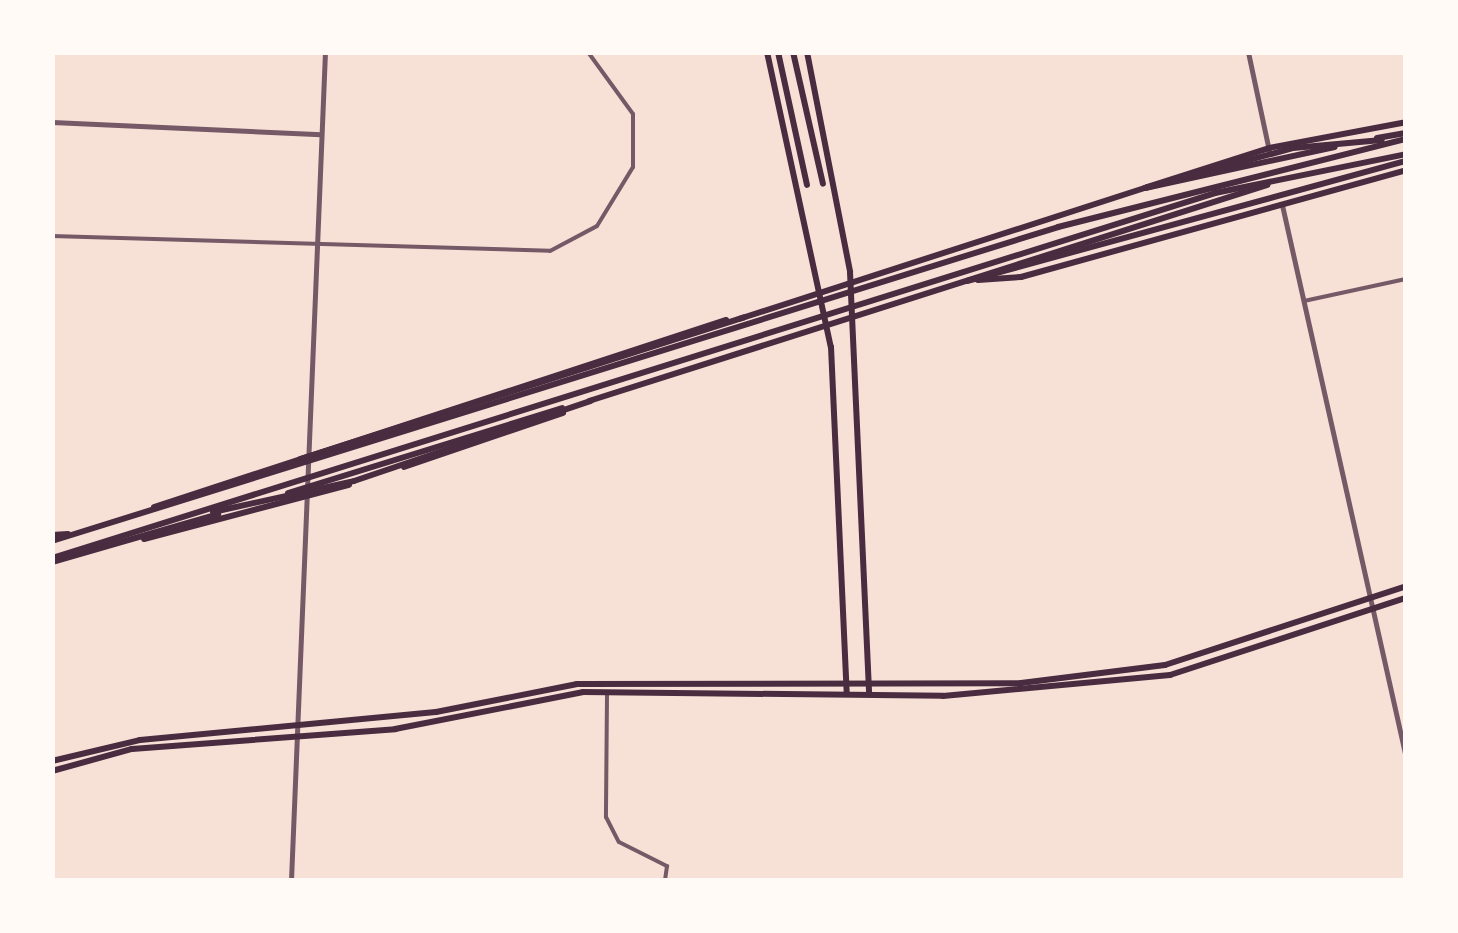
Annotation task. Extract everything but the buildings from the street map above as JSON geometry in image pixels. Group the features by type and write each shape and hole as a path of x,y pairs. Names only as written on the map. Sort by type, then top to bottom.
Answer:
{"main road":[{"path":"767,52 828,329 847,694"},
{"path":"778,52 807,185"},
{"path":"793,52 822,184"},
{"path":"806,52 851,286 868,694"},
{"path":"135,516 312,448 851,286 1254,152 1406,122"},
{"path":"1146,188 1294,148 1403,137"},
{"path":"1146,188 1403,137"},
{"path":"52,538 1058,227 1403,137"},
{"path":"1254,152 1272,161"},
{"path":"124,541 828,329 1277,182 1406,157"},
{"path":"967,281 1004,274 1406,157"},
{"path":"52,560 1223,191 1406,157"},
{"path":"967,281 1020,277 1406,170"},
{"path":"266,472 744,316"},
{"path":"52,538 308,462 744,316"},
{"path":"173,521 354,481 591,400"},
{"path":"52,560 307,498 591,400"},
{"path":"52,761 140,740 436,712 634,679 1020,683 1165,665 1406,586"},
{"path":"52,771 132,748 395,729 607,692 1027,694 1170,676 1406,598"}],"street":[{"path":"292,880 325,52"},
{"path":"52,236 521,254 577,240 624,189 636,140 624,91 588,52"},
{"path":"1248,52 1368,610 1406,758"},
{"path":"52,122 320,134"},
{"path":"1304,301 1406,279"},
{"path":"607,692 606,817 619,842 667,866 665,880"}]}
